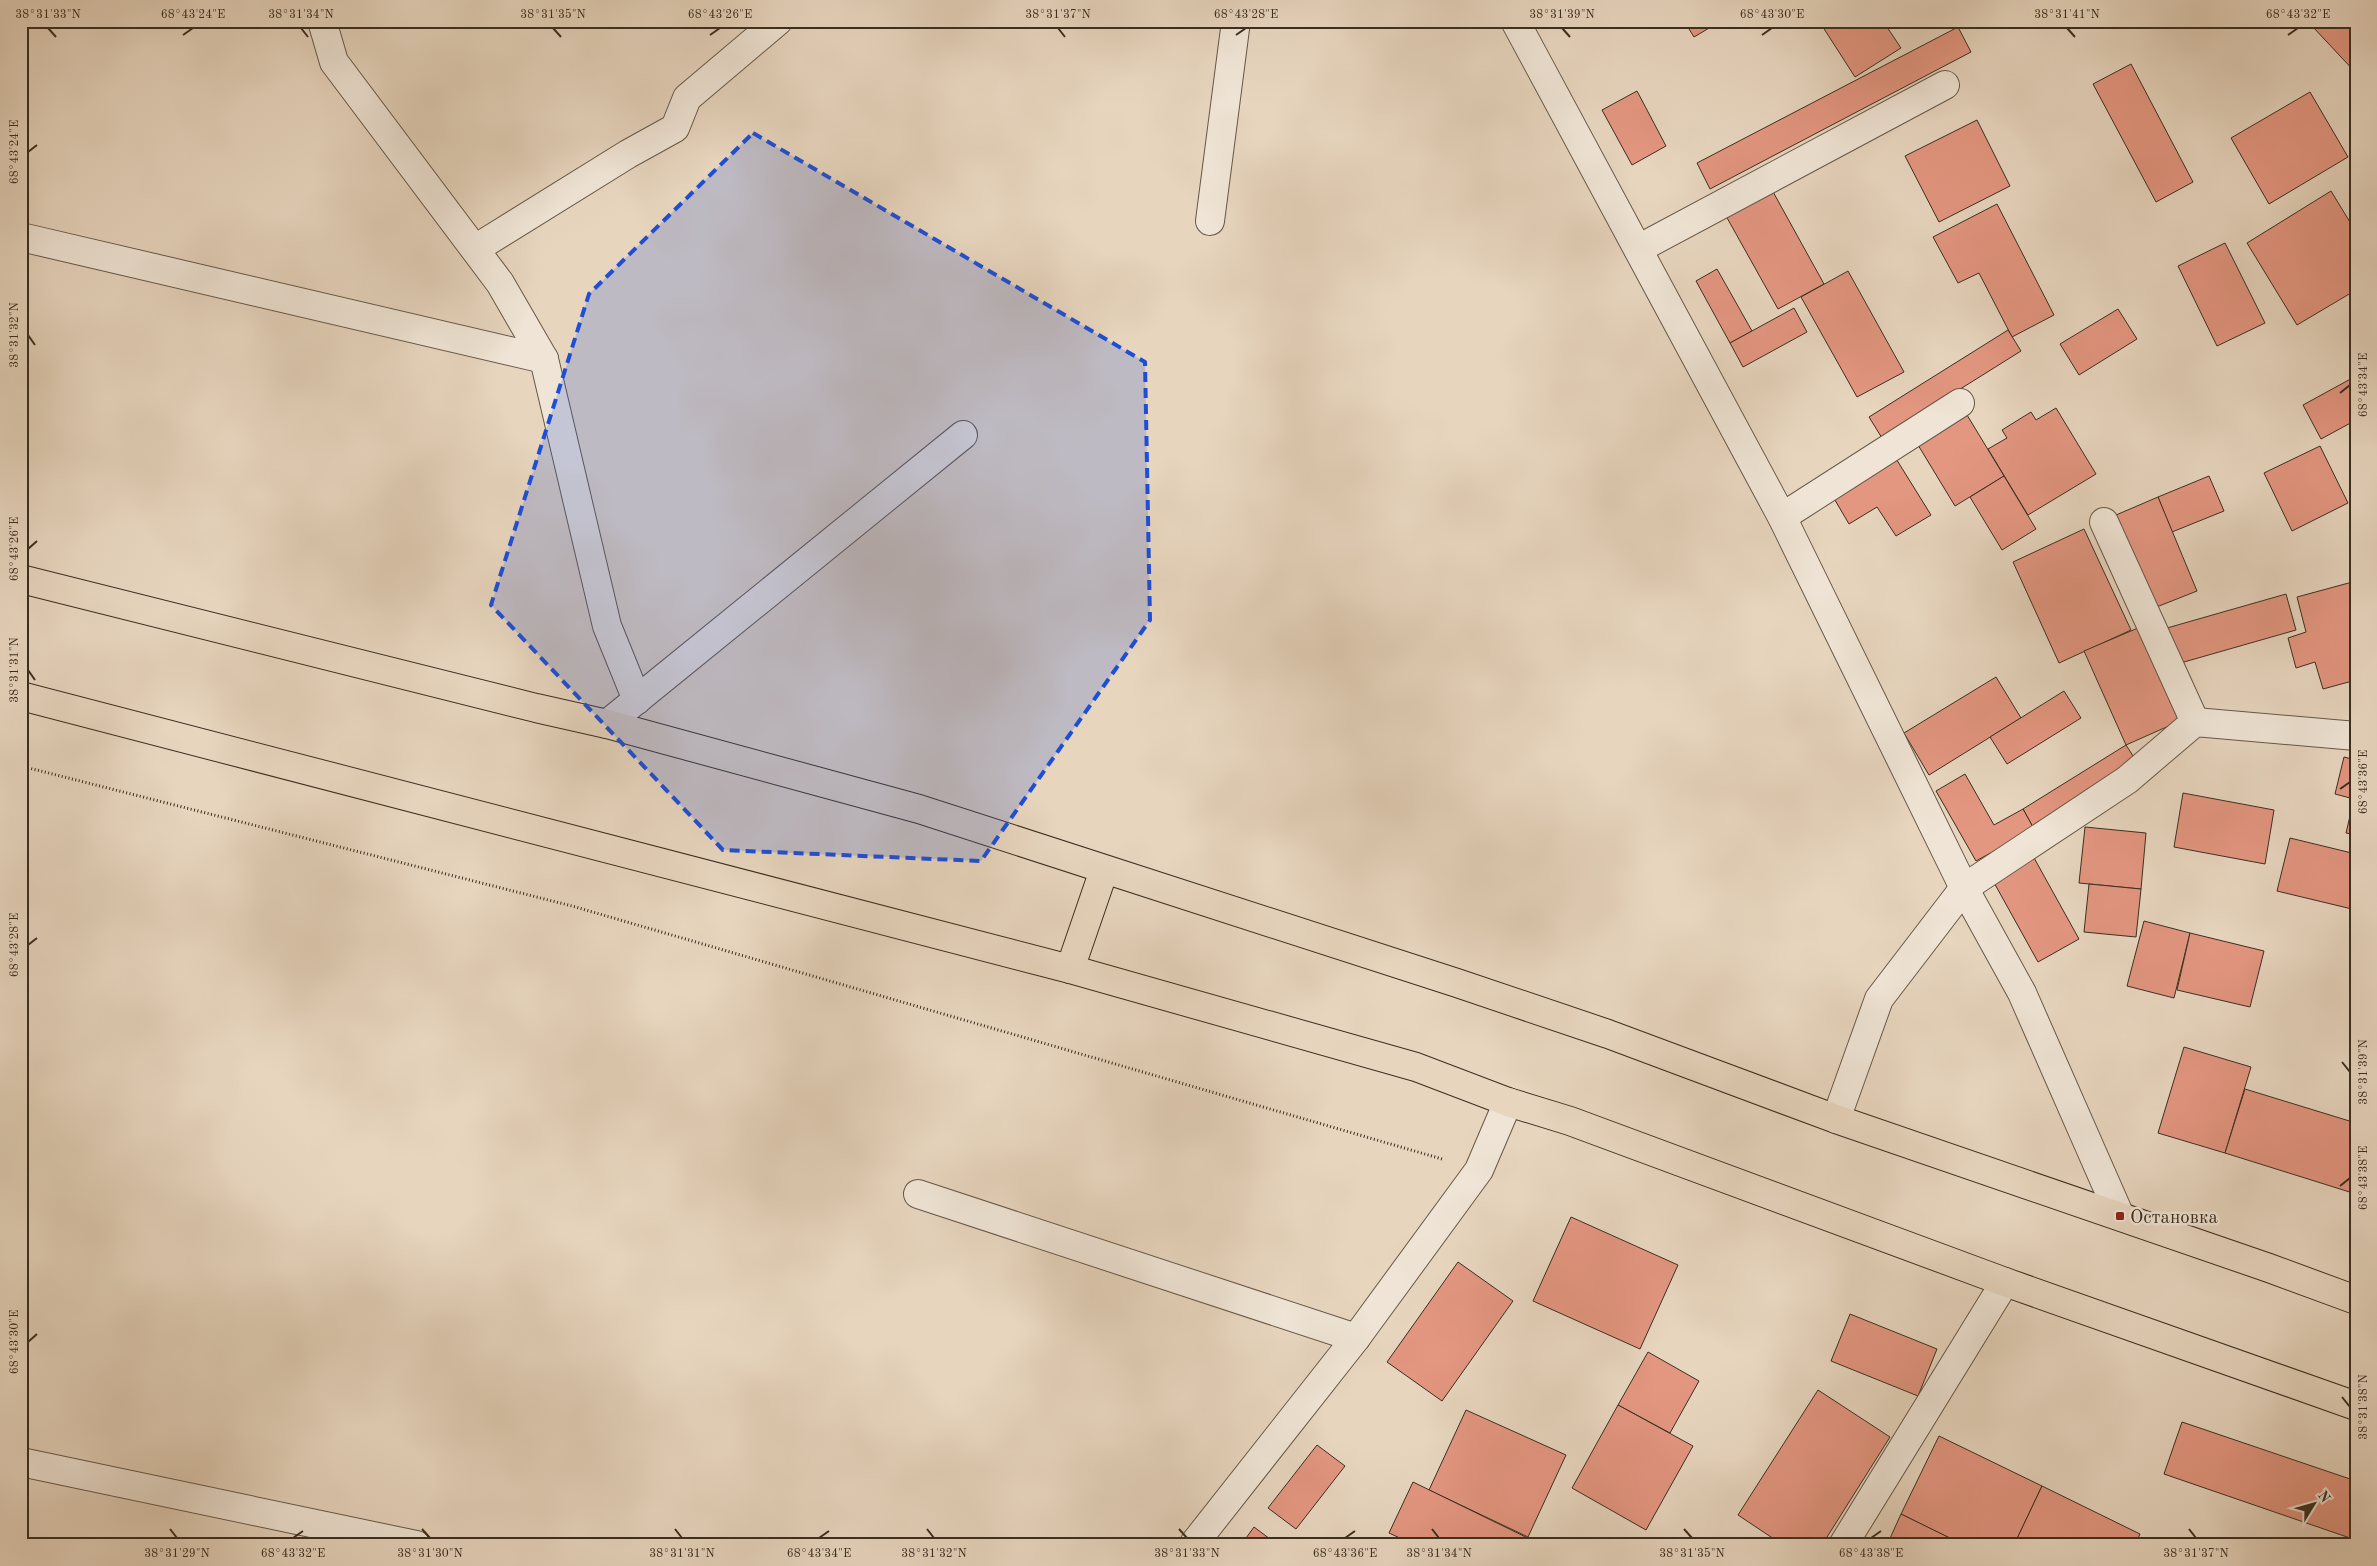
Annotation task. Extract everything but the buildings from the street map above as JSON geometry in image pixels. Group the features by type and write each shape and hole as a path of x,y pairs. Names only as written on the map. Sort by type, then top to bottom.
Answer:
{"main road":[{"path":"21,579 536,708 607,724 918,809 1599,1031 1836,1119 2120,1216 2356,1300"},
{"path":"21,696 1070,969 1416,1067 1508,1102 1570,1121 2005,1282 2356,1406"},
{"path":"1070,969 1104,870"}],"street":[{"path":"322,21 334,62 500,283 544,360 607,626 637,700"},
{"path":"475,249 628,154 675,128 687,98 778,21"},
{"path":"1210,221 1236,21"},
{"path":"1514,21 1782,517 1964,888 2022,994 2120,1216"},
{"path":"1638,249 1945,84"},
{"path":"21,237 544,360"},
{"path":"1782,517 1960,403"},
{"path":"607,724 963,435"},
{"path":"2104,522 2195,722"},
{"path":"1836,1119 1878,999 1964,888 2127,780 2195,722 2356,736"},
{"path":"1193,1545 1356,1338 1479,1170 1508,1102"},
{"path":"918,1194 1356,1338"},
{"path":"1843,1545 2005,1282"},
{"path":"21,1462 416,1545"}],"path":[{"path":"21,766 572,906 1479,1170"}],"highlighted area":[{"path":"753,133 1145,362 1150,620 981,861 723,850 491,605 589,294"}],"place":[{"name":"Остановка","path":"2120,1216"}]}
